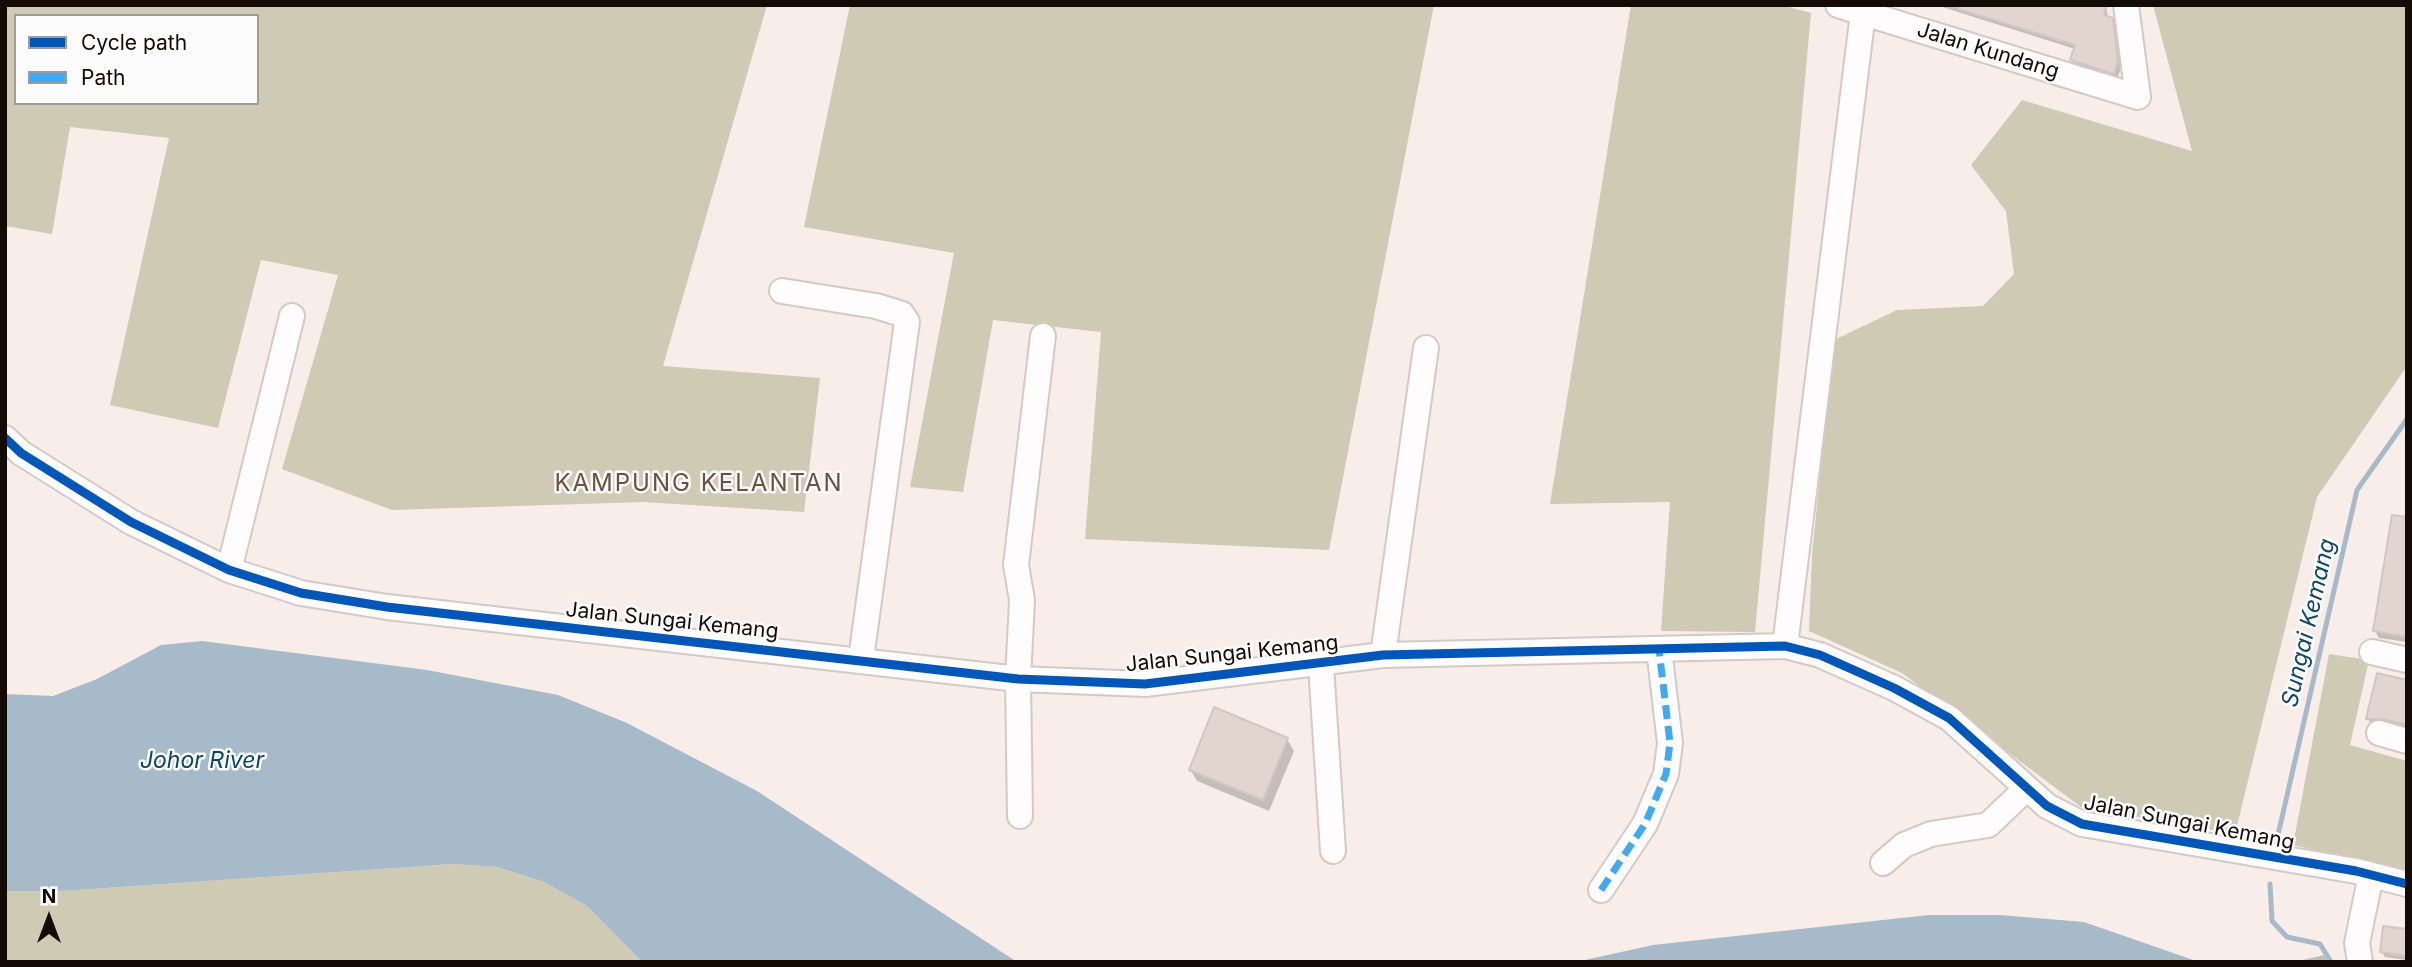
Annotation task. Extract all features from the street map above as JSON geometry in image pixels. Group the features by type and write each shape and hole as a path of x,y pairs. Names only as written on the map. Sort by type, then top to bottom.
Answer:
{"street":[{"name":"Jalan Kundang","path":"1838,5 1863,9 2138,97 2126,5"},
{"path":"1785,646 1863,9"},
{"path":"782,291 876,306 902,314 907,322 861,659"},
{"path":"229,570 292,316"},
{"path":"1020,816 1018,679 1022,600 1016,565 1043,336"},
{"path":"1383,655 1426,348"},
{"name":"Jalan Sungai Kemang","path":"5,438 21,453 131,522 229,570 301,593 387,607 1018,679 1145,684 1321,665 1383,655 1785,646 1820,655 1894,688 1949,718 2047,806 2082,824 2371,875 2407,884"},
{"path":"1601,890 1645,824 1666,774 1670,743 1659,649"},
{"path":"2372,652 2407,660"},
{"path":"1321,665 1333,851"},
{"path":"2379,733 2407,741"},
{"path":"1883,863 1904,845 1931,834 1988,825 2027,788"},
{"path":"2360,962 2357,943 2371,875"}],"shaded area":[{"path":"5,5 767,5 663,366 820,378 804,512 643,502 392,510 282,469 338,275 261,260 218,428 110,405 169,138 70,127 52,234 5,226"},
{"path":"850,5 1434,5 1329,550 1085,539 1101,332 993,320 963,492 910,487 954,253 804,227"},
{"path":"1631,5 1782,5 1811,13 1755,632 1661,631 1670,502 1550,504"},
{"path":"2153,5 2407,5 2407,366 2317,497 2235,834 2081,807 1902,673 1809,631 1812,555 1834,340 1897,310 1983,306 2014,274 2006,211 1971,165 2022,100 2192,151"},
{"path":"2329,654 2369,660 2350,745 2407,761 2407,871 2293,845"},
{"path":"453,864 497,867 544,882 587,906 642,962 5,962 5,891 63,891"}],"water":[{"name":"Johor River","path":"202,641 427,670 558,695 627,723 757,791 1017,962 642,962 587,906 544,882 497,867 453,864 63,891 5,891 5,694 53,696 97,679 161,645"},
{"path":"1929,915 2000,915 2084,922 2199,962 1576,962 1653,945"}],"building":[{"path":"1959,5 2107,5 2104,15 2113,18 2118,62 2114,74 2070,60 2075,45 1958,9"},
{"path":"2392,515 2407,517 2407,637 2373,631"},
{"path":"2377,673 2407,680 2407,725 2383,719 2366,719"},
{"path":"1214,707 1288,738 1263,800 1189,770"},
{"path":"2383,926 2407,929 2407,956 2380,952"}],"waterway":[{"name":"Sungai Kemang","path":"2275,848 2357,490 2407,419"},
{"name":"Sungai Kemang","path":"2270,884 2272,921 2287,937 2320,944 2331,962"}],"marked path":[{"path":"1601,890 1645,824 1666,774 1670,743 1659,649"}],"cycle path":[{"path":"5,438 21,453 131,522 229,570 301,593 387,607 1018,679 1145,684 1383,655 1785,646 1820,655 1894,688 1949,718 2047,806 2082,824 2356,871 2407,884"}],"district":[{"name":"KAMPUNG KELANTAN","path":"699,484"}]}
